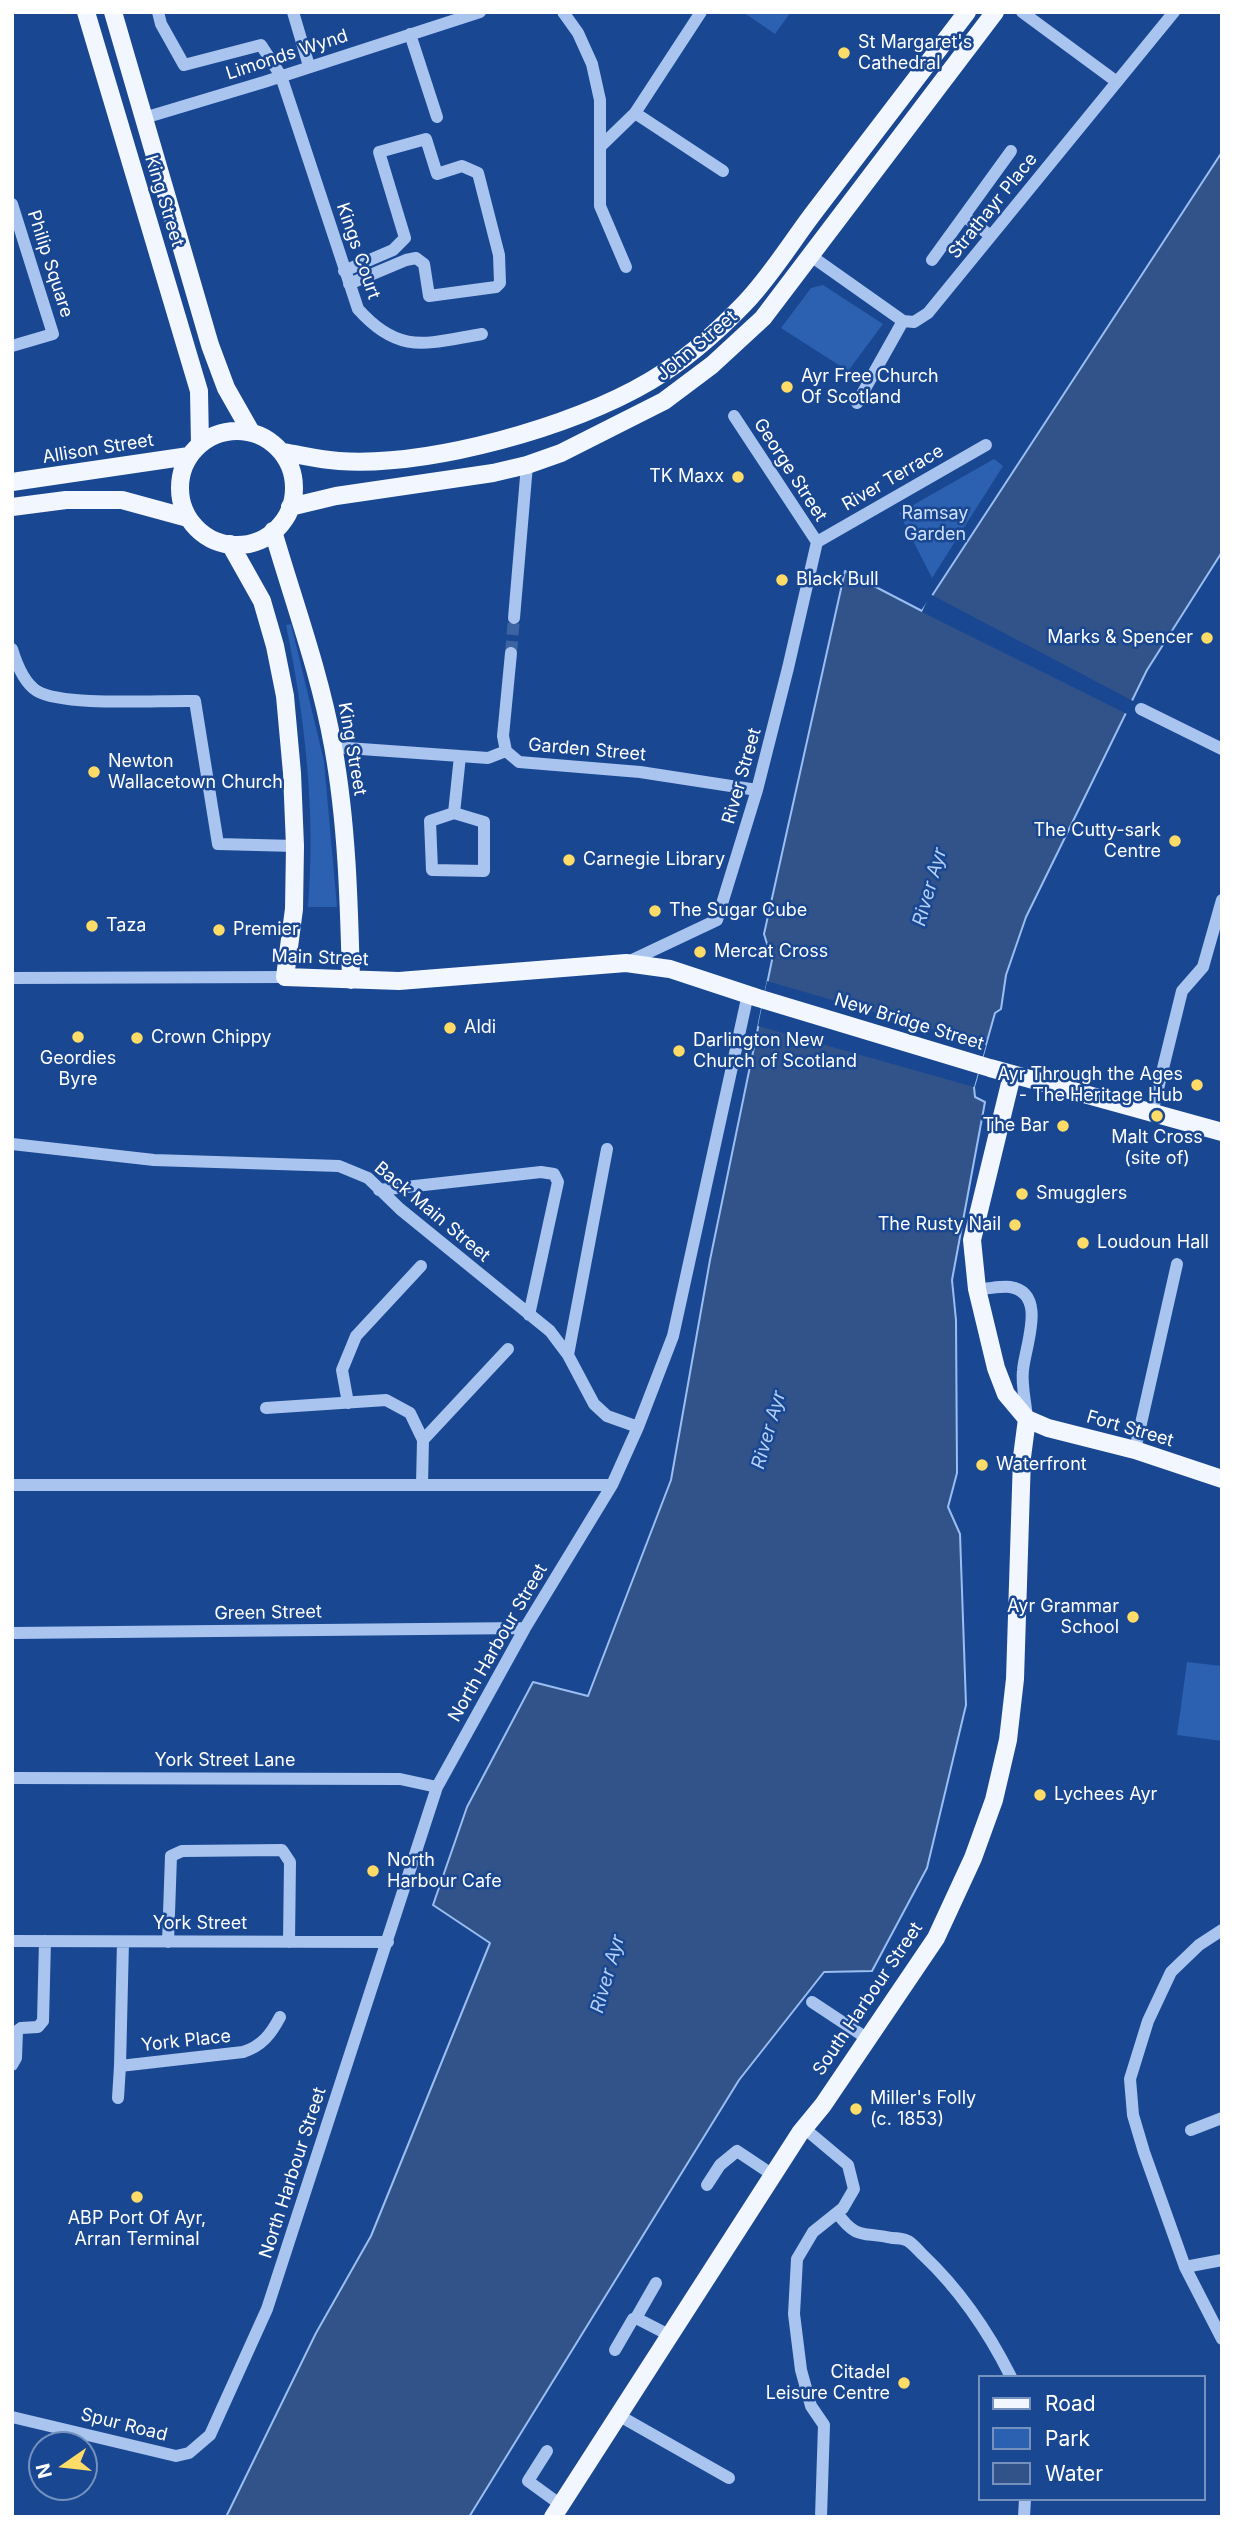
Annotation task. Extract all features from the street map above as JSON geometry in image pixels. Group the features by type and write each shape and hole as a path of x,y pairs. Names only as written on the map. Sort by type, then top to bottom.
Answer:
{"main road":[{"name":"King Street","path":"86,12 199,391 194,450 182,471 180,487 188,518"},
{"name":"King Street","path":"113,12 209,345 226,388 251,432 268,440 282,453"},
{"name":"John Street","path":"282,453 339,461 366,461 446,452 550,425 589,411 650,381 694,350 745,303 966,12"},
{"name":"John Street","path":"290,507 336,496 527,466 561,453 664,401 712,365 763,318 990,19"},
{"path":"194,450 224,432 251,432"},
{"name":"Allison Street","path":"12,482 194,450"},
{"path":"12,508 66,500 121,500 188,518 207,536 230,544 246,544 260,540 273,531 284,520 290,507 293,478 282,453"},
{"name":"King Street","path":"273,531 319,683 333,747 348,870 351,980"},
{"path":"230,544 262,601 285,696 295,846 294,909 285,977"},
{"name":"Main Street","path":"285,977 399,981 626,963 670,969 753,996"},
{"name":"New Bridge Street","path":"753,996 1012,1075 1222,1132"},
{"path":"1012,1075 972,1240 977,1289 996,1368 1006,1394 1027,1419"},
{"name":"Fort Street","path":"1027,1419 1048,1428 1135,1450 1222,1479"},
{"name":"South Harbour Street","path":"557,2511 668,2335 804,2128 823,2105 936,1938 973,1858 994,1800 1008,1740 1015,1679 1022,1457 1027,1419"}],"street":[{"name":"Kings Court","path":"158,12 161,24 184,65 261,45 281,76 358,309 375,328 416,345 482,334"},
{"path":"293,12 309,66"},
{"name":"Limonds Wynd","path":"145,118 480,12"},
{"path":"563,12 578,33 592,64 600,100 600,205 626,267"},
{"path":"601,146 635,113 701,12"},
{"path":"966,12 990,19"},
{"path":"1022,12 1117,82"},
{"name":"Strathayr Place","path":"903,321 914,322 928,313 1174,12"},
{"path":"410,34 437,117"},
{"path":"635,113 723,171"},
{"path":"426,139 437,174 462,166 478,173 499,255 500,283 496,287 429,296 424,264 416,258 347,277 393,250 404,238 379,152 426,139"},
{"path":"932,260 1011,151"},
{"name":"Philip Square","path":"12,204 53,334 12,346"},
{"path":"964,216 991,236"},
{"path":"811,256 903,321 857,403"},
{"name":"George Street","path":"734,416 817,542"},
{"name":"River Terrace","path":"817,542 986,445"},
{"path":"514,618 527,466"},
{"name":"River Street","path":"626,963 717,920 757,790 817,542"},
{"path":"12,649 20,670 34,690 59,699 195,701 218,844 295,846"},
{"path":"506,751 503,736 511,653"},
{"path":"1141,709 1222,749"},
{"name":"Garden Street","path":"333,747 488,758 506,751 519,762 639,772 757,790"},
{"path":"454,813 460,756"},
{"path":"454,813 484,822 484,871 432,870 430,821 454,813"},
{"path":"1152,1113 1182,991 1203,967 1222,900"},
{"name":"Main Street","path":"12,978 285,977"},
{"name":"North Harbour Street","path":"267,2309 437,1787 525,1628 612,1485 673,1336 753,996"},
{"name":"Back Main Street","path":"12,1144 154,1160 339,1166 368,1178 379,1190 550,1331 568,1355 594,1404 607,1416 638,1427"},
{"path":"568,1355 607,1149"},
{"path":"379,1190 541,1172 554,1174 558,1182 530,1315"},
{"path":"1135,1450 1177,1264"},
{"path":"348,1403 342,1370 356,1336 421,1266"},
{"path":"977,1289 1010,1287 1021,1291 1030,1301 1033,1313 1023,1372 1027,1419"},
{"path":"423,1440 508,1349"},
{"path":"266,1408 386,1400 410,1413 423,1440 422,1485"},
{"path":"12,1485 612,1485"},
{"name":"Green Street","path":"12,1633 525,1628"},
{"name":"York Street Lane","path":"12,1778 400,1779 437,1787"},
{"path":"168,1941 171,1856 182,1851 282,1850 290,1862 289,1942"},
{"path":"1222,1930 1199,1945 1171,1972 1148,2021 1130,2079 1133,2115 1144,2152 1185,2267 1222,2339"},
{"name":"York Street","path":"12,1941 387,1942"},
{"path":"12,2065 16,2058 18,2031 21,2028 38,2027 43,2021 45,1941"},
{"name":"York Place","path":"123,1942 120,2066 243,2052 257,2048 271,2034 280,2017"},
{"path":"812,2002 868,2039"},
{"path":"118,2098 120,2066"},
{"path":"1191,2130 1222,2118"},
{"path":"804,2128 848,2165 854,2189 843,2208 813,2232 797,2259 794,2314 804,2382 811,2406 824,2425 821,2517"},
{"path":"707,2185 720,2165 737,2151 773,2175"},
{"path":"837,2213 849,2229 862,2235 908,2241 922,2254 944,2275 965,2303 1010,2375"},
{"path":"1185,2267 1222,2260"},
{"path":"615,2350 656,2283"},
{"name":"Spur Road","path":"12,2417 154,2452 176,2456 189,2453 210,2435 267,2309"},
{"path":"636,2318 668,2335"},
{"path":"618,2415 729,2477"},
{"path":"547,2451 528,2481 557,2511"}],"green space":[{"path":"743,12 791,12 775,34"},
{"path":"823,285 883,324 848,371 781,328 811,288"},
{"name":"Ramsay Garden","path":"994,459 1003,466 932,578 899,513"},
{"path":"291,624 324,761 337,907 308,907 310,801 299,695 286,625"},
{"path":"1187,1662 1222,1666 1222,1741 1177,1735"}],"water":[{"name":"River Ayr","path":"1222,152 1222,552 1147,670 1026,917 1006,975 1001,1009 995,1013 974,1087 975,1097 985,1102 952,1280 956,1320 957,1473 948,1507 960,1534 966,1705 927,1868 872,1971 824,1972 739,2080 469,2517 226,2517 316,2333 371,2236 490,1943 433,1905 467,1807 533,1682 588,1696 671,1480 710,1260 772,960 764,934 845,571 922,611"}],"pier":[{"path":"930,594 1135,702 1129,715 922,612"},
{"path":"767,981 986,1045 974,1087 758,1026"}],"tunnel":[{"path":"511,653 514,618"}],"place":[{"name":"St Margaret's Cathedral","path":"844,53"},
{"name":"Ayr Free Church Of Scotland","path":"787,387"},
{"name":"TK Maxx","path":"738,477"},
{"name":"Black Bull","path":"782,580"},
{"name":"Marks & Spencer","path":"1207,638"},
{"name":"Newton Wallacetown Church","path":"94,772"},
{"name":"The Cutty-sark Centre","path":"1175,841"},
{"name":"Carnegie Library","path":"569,860"},
{"name":"The Sugar Cube","path":"655,911"},
{"name":"Taza","path":"92,926"},
{"name":"Premier","path":"219,930"},
{"name":"Mercat Cross","path":"700,952"},
{"name":"Aldi","path":"450,1028"},
{"name":"Geordies Byre","path":"78,1037"},
{"name":"Crown Chippy","path":"137,1038"},
{"name":"Darlington New Church of Scotland","path":"679,1051"},
{"name":"Ayr Through the Ages - The Heritage Hub","path":"1197,1085"},
{"name":"Malt Cross (site of)","path":"1157,1116"},
{"name":"The Bar","path":"1063,1126"},
{"name":"Smugglers","path":"1022,1194"},
{"name":"The Rusty Nail","path":"1015,1225"},
{"name":"Loudoun Hall","path":"1083,1243"},
{"name":"Waterfront","path":"982,1465"},
{"name":"Ayr Grammar School","path":"1133,1617"},
{"name":"Lychees Ayr","path":"1040,1795"},
{"name":"North Harbour Cafe","path":"373,1871"},
{"name":"Miller's Folly (c. 1853)","path":"856,2109"},
{"name":"ABP Port Of Ayr, Arran Terminal","path":"137,2197"},
{"name":"Citadel Leisure Centre","path":"904,2383"}]}
